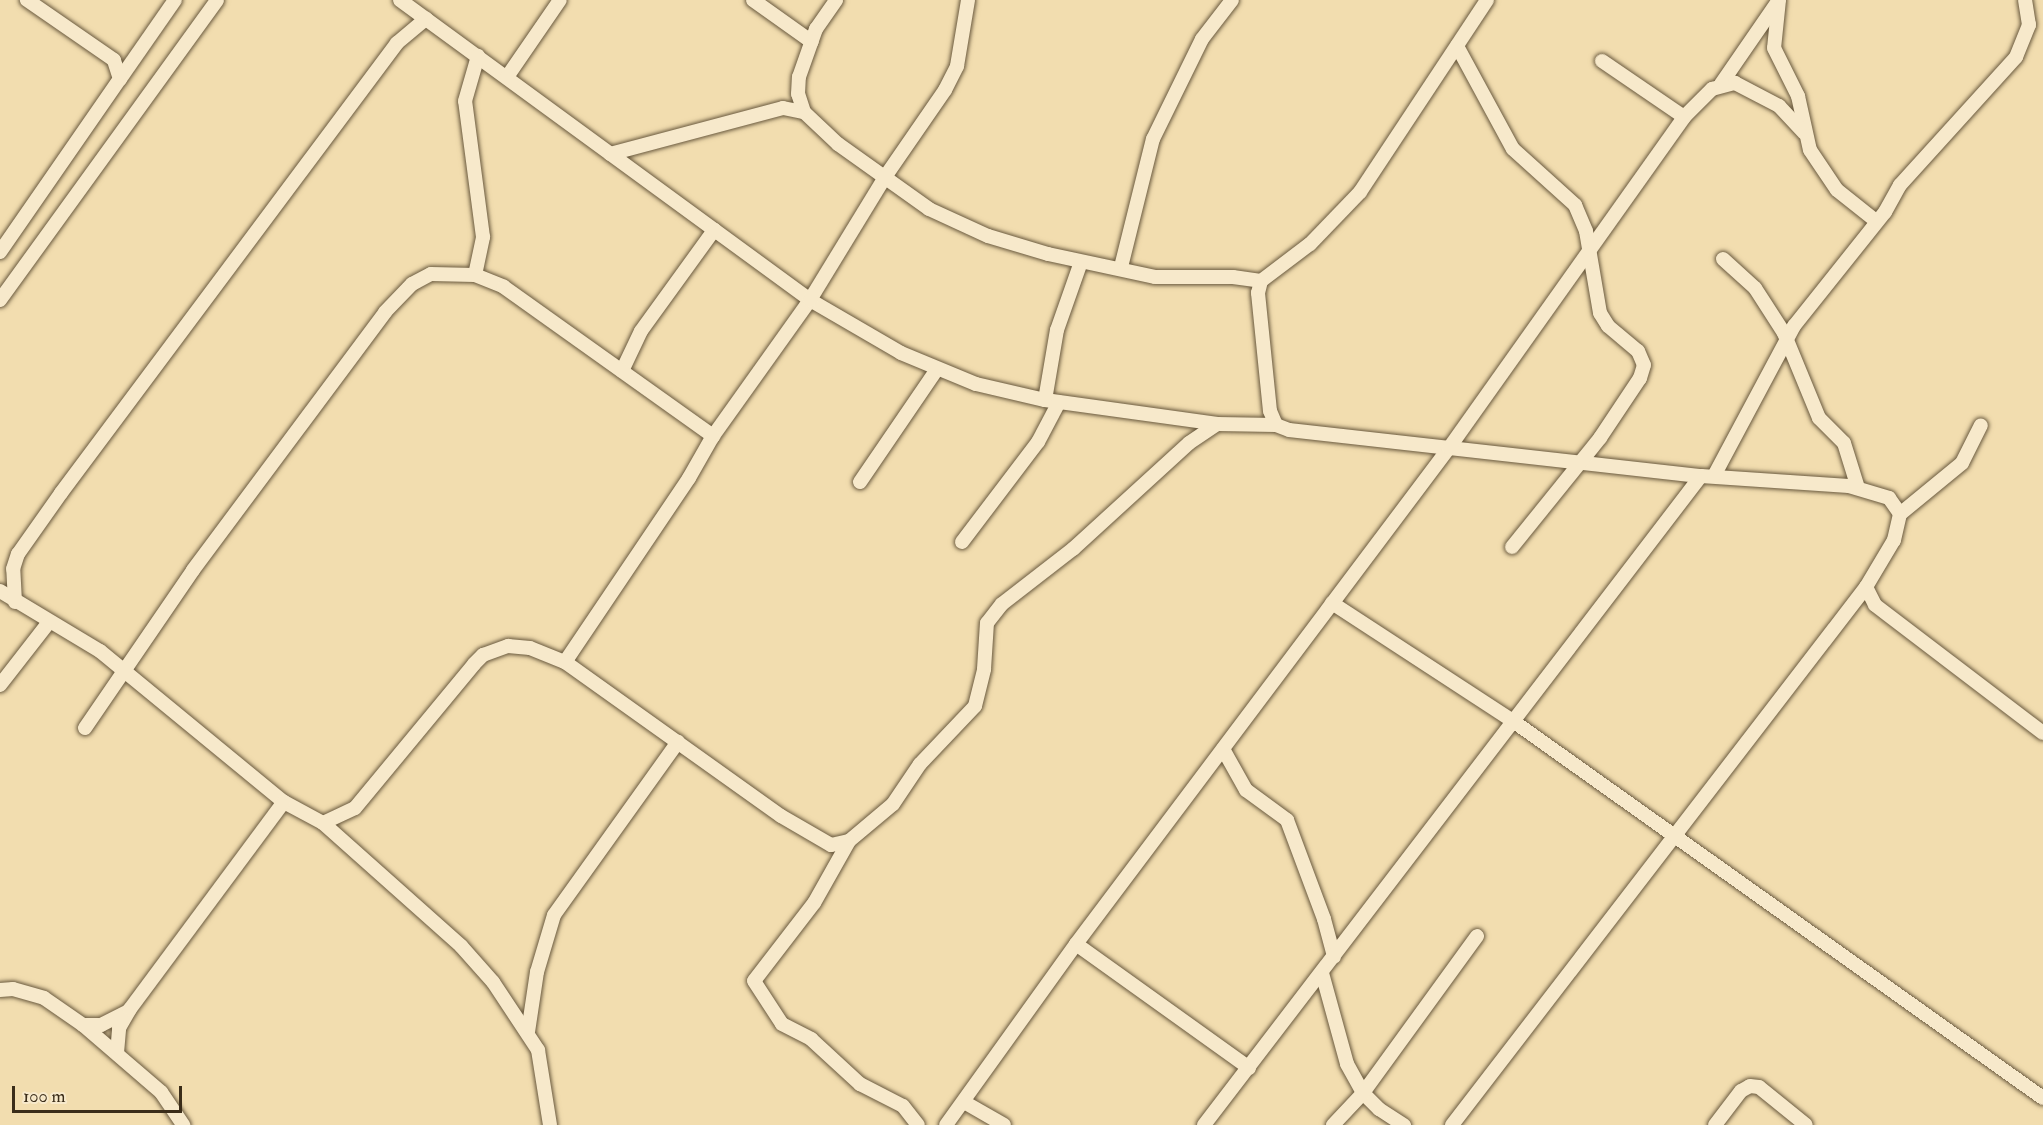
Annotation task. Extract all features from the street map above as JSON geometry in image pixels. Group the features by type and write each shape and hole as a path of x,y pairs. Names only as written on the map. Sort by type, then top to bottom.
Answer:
{"street":[{"path":"27,0 114,60 134,59"},
{"path":"0,252 175,0"},
{"path":"0,300 217,0"},
{"path":"400,0 810,300 886,345 976,384 1045,400 1217,424 1276,425 1289,430 1701,476 1715,474 1858,488 1889,498 1900,514"},
{"path":"507,77 560,0"},
{"path":"753,0 812,42"},
{"path":"836,0 812,42 799,77 798,94 804,112 838,144 929,209 988,236 1081,262 1121,267 1155,277 1233,277 1261,281"},
{"path":"565,662 689,478 713,436 810,300 885,177 945,90 957,66 968,0"},
{"path":"1121,267 1152,139 1202,39 1232,0"},
{"path":"1276,425 1270,411 1258,293 1261,281 1310,244 1360,192 1487,0"},
{"path":"946,1125 1076,944 1449,448 1590,252 1683,117 1721,84 1779,0"},
{"path":"1779,0 1774,48 1798,96 1804,133 1815,159 1837,190 1876,221"},
{"path":"1715,474 1787,339 1876,221 1900,185 2016,57 2029,25 2025,0"},
{"path":"15,602 13,569 18,554 397,43 426,20"},
{"path":"1457,46 1513,149 1572,199 1586,231 1600,313 1608,326 1638,351 1644,365 1640,378 1582,461 1512,547"},
{"path":"475,275 483,237 465,101 478,56"},
{"path":"114,60 120,79"},
{"path":"1602,61 1683,117"},
{"path":"1721,84 1735,83 1779,106 1804,133"},
{"path":"610,154 669,141 769,110 783,108 804,112"},
{"path":"622,371 641,331 714,230"},
{"path":"1723,259 1755,288 1787,339 1819,418 1844,443 1858,488"},
{"path":"1045,400 1057,330 1081,262"},
{"path":"85,728 193,570 385,312 412,284 431,274 475,275 504,287 713,436"},
{"path":"860,482 937,369"},
{"path":"962,542 1027,457 1059,402"},
{"path":"918,1125 903,1106 860,1084 811,1039 782,1024 754,981 814,903 849,841 892,804 920,764 975,706 984,669 987,623 1002,604 1073,549 1189,442 1217,424"},
{"path":"1452,1125 1674,834 1866,588 1894,540 1900,514 1962,463 1981,425"},
{"path":"1204,1125 1701,476"},
{"path":"1866,588 1875,605 2043,733"},
{"path":"0,591 100,651 284,802 323,823 461,946 493,982 528,1032 543,1067 550,1125"},
{"path":"1332,603 1513,721 2043,1098"},
{"path":"0,685 49,622"},
{"path":"323,823 355,808 483,656 508,646 530,648 565,662 678,742 722,777 822,841 838,845 849,841"},
{"path":"528,1032 537,972 554,915 678,742"},
{"path":"1222,749 1246,790 1287,820 1324,919 1334,957"},
{"path":"117,1053 119,1028 130,1009 284,802"},
{"path":"1333,1125 1363,1093 1477,936"},
{"path":"1076,944 1249,1068"},
{"path":"1322,973 1342,1052 1363,1093 1404,1125"},
{"path":"0,990 13,989 45,998 82,1025 161,1092 183,1125"},
{"path":"82,1025 101,1025 130,1009"},
{"path":"1715,1125 1741,1091 1750,1086 1759,1088 1806,1125"},
{"path":"964,1102 1004,1125"}]}
